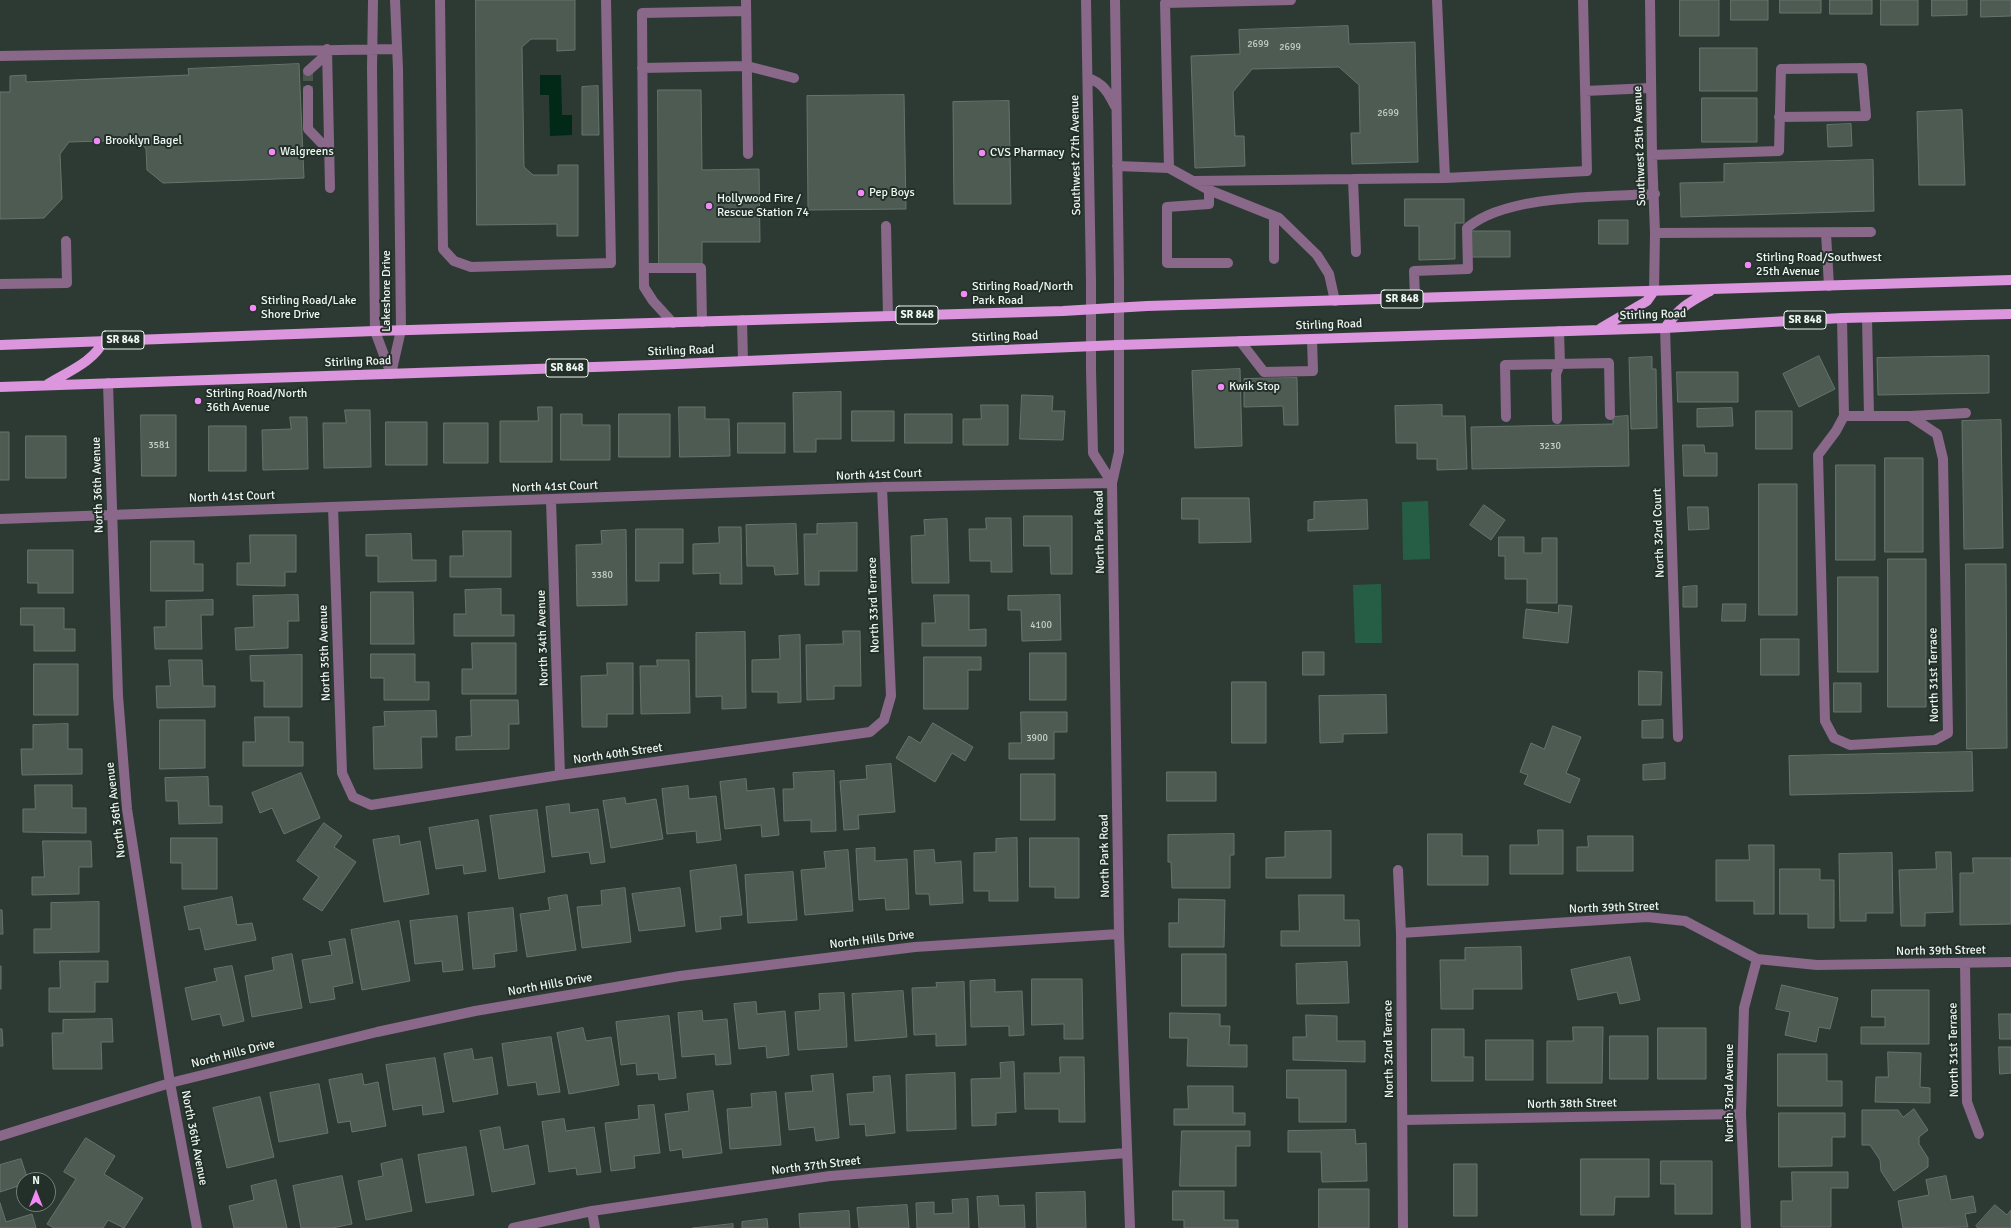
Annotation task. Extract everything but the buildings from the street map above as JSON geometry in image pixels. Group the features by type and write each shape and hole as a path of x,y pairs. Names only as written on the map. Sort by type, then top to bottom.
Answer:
{"main road":[{"name":"Stirling Road","path":"0,344 401,330 673,323 2011,280"},
{"path":"1665,328 1676,312 1686,303 1713,290"},
{"path":"1599,329 1647,301 1654,291"},
{"name":"Stirling Road","path":"0,387 743,361 1118,345 1665,328 1842,318 2011,314"},
{"path":"46,385 88,360 100,350 104,340"}],"street":[{"name":"Lakeshore Drive","path":"373,0 372,49 375,331 391,374"},
{"name":"Lakeshore Drive","path":"391,374 401,330 395,0"},
{"path":"440,0 443,249 454,261 471,267 611,263 606,0"},
{"path":"746,0 748,154"},
{"name":"Southwest 27th Avenue","path":"1086,0 1091,309"},
{"path":"1115,0 1118,308"},
{"path":"1169,168 1165,3 1291,0"},
{"path":"1437,0 1445,178"},
{"path":"1195,181 1445,178 1587,171 1583,0"},
{"name":"Southwest 25th Avenue","path":"1650,0 1652,155 1656,233 1654,291"},
{"path":"673,323 653,302 644,287 642,13 746,12"},
{"path":"0,56 397,49"},
{"path":"308,71 327,51"},
{"path":"327,51 330,188"},
{"path":"642,68 747,66 794,78"},
{"path":"1652,155 1779,150 1779,117 1781,69 1862,68 1866,116 1779,117"},
{"path":"1088,78 1098,81 1108,92 1116,108"},
{"path":"1585,91 1651,88"},
{"path":"308,90 308,129 330,152"},
{"path":"1117,166 1169,168 1195,181 1208,190 1279,218 1317,255 1329,274 1335,301"},
{"path":"1353,179 1356,252"},
{"path":"1208,190 1209,204 1167,207 1166,263 1228,263"},
{"path":"1415,298 1414,271 1468,269 1467,228 1478,218 1529,202 1655,194"},
{"path":"1274,216 1274,259"},
{"path":"886,226 888,316"},
{"path":"1656,233 1871,232"},
{"path":"1826,233 1829,286"},
{"path":"0,284 67,283 66,241"},
{"path":"644,268 701,268 702,322"},
{"name":"North Park Road","path":"1118,308 1119,452 1112,483 1119,934 1130,1228"},
{"name":"North Park Road","path":"1091,309 1094,453 1112,483"},
{"path":"1842,318 1844,416 1910,416 1966,413"},
{"path":"1867,318 1868,416"},
{"path":"742,320 743,361"},
{"name":"North 32nd Court","path":"1665,328 1678,737"},
{"path":"1558,419 1556,374 1560,364 1559,331"},
{"path":"1240,341 1264,372 1313,371 1312,339"},
{"path":"1506,417 1505,365 1608,363 1610,415"},
{"name":"North 36th Avenue","path":"108,383 118,696 127,809 170,1083 198,1228"},
{"name":"North 31st Terrace","path":"1844,416 1836,431 1818,455 1824,721 1834,738 1850,744 1935,740 1948,733 1943,459 1937,434 1910,416"},
{"name":"North 41st Court","path":"0,519 882,487 1112,483"},
{"name":"North 33rd Terrace","path":"882,487 891,696 884,720"},
{"name":"North 34th Avenue","path":"552,500 560,775"},
{"name":"North 35th Avenue","path":"332,507 342,773 353,797"},
{"name":"North 40th Street","path":"353,797 371,805 560,775 870,732 884,720"},
{"name":"North 32nd Terrace","path":"1398,870 1401,933 1403,1228"},
{"name":"North 39th Street","path":"1401,933 1647,917 1684,921 1757,959 1817,965 1965,964 2011,962"},
{"name":"North Hills Drive","path":"0,1136 170,1083 376,1032 475,1011 680,976 915,947 1119,934"},
{"name":"North 32nd Avenue","path":"1746,1228 1742,1114 1744,1008 1757,959"},
{"name":"North 31st Terrace","path":"1965,964 1967,1102 1979,1134"},
{"name":"North 38th Street","path":"1403,1120 1742,1114"},
{"name":"North 37th Street","path":"513,1228 592,1211 830,1176 1126,1153"},
{"path":"592,1211 595,1228"}],"shaded area":[{"path":"540,75 561,75 562,115 572,115 572,135 550,136 549,95 540,95"},
{"path":"1428,501 1430,559 1403,560 1402,502"},
{"path":"1381,584 1382,643 1355,643 1353,585"}],"tunnel":[{"path":"308,71 308,90"}],"place":[{"name":"Brooklyn Bagel","path":"97,141"},
{"name":"Walgreens","path":"272,152"},
{"name":"CVS Pharmacy","path":"982,153"},
{"name":"Pep Boys","path":"861,193"},
{"name":"Hollywood Fire / Rescue Station 74","path":"709,206"},
{"name":"Stirling Road/Southwest 25th Avenue","path":"1748,265"},
{"name":"Stirling Road/North Park Road","path":"964,294"},
{"name":"Stirling Road/Lake Shore Drive","path":"253,308"},
{"name":"Kwik Stop","path":"1221,387"},
{"name":"Stirling Road/North 36th Avenue","path":"198,401"}]}
